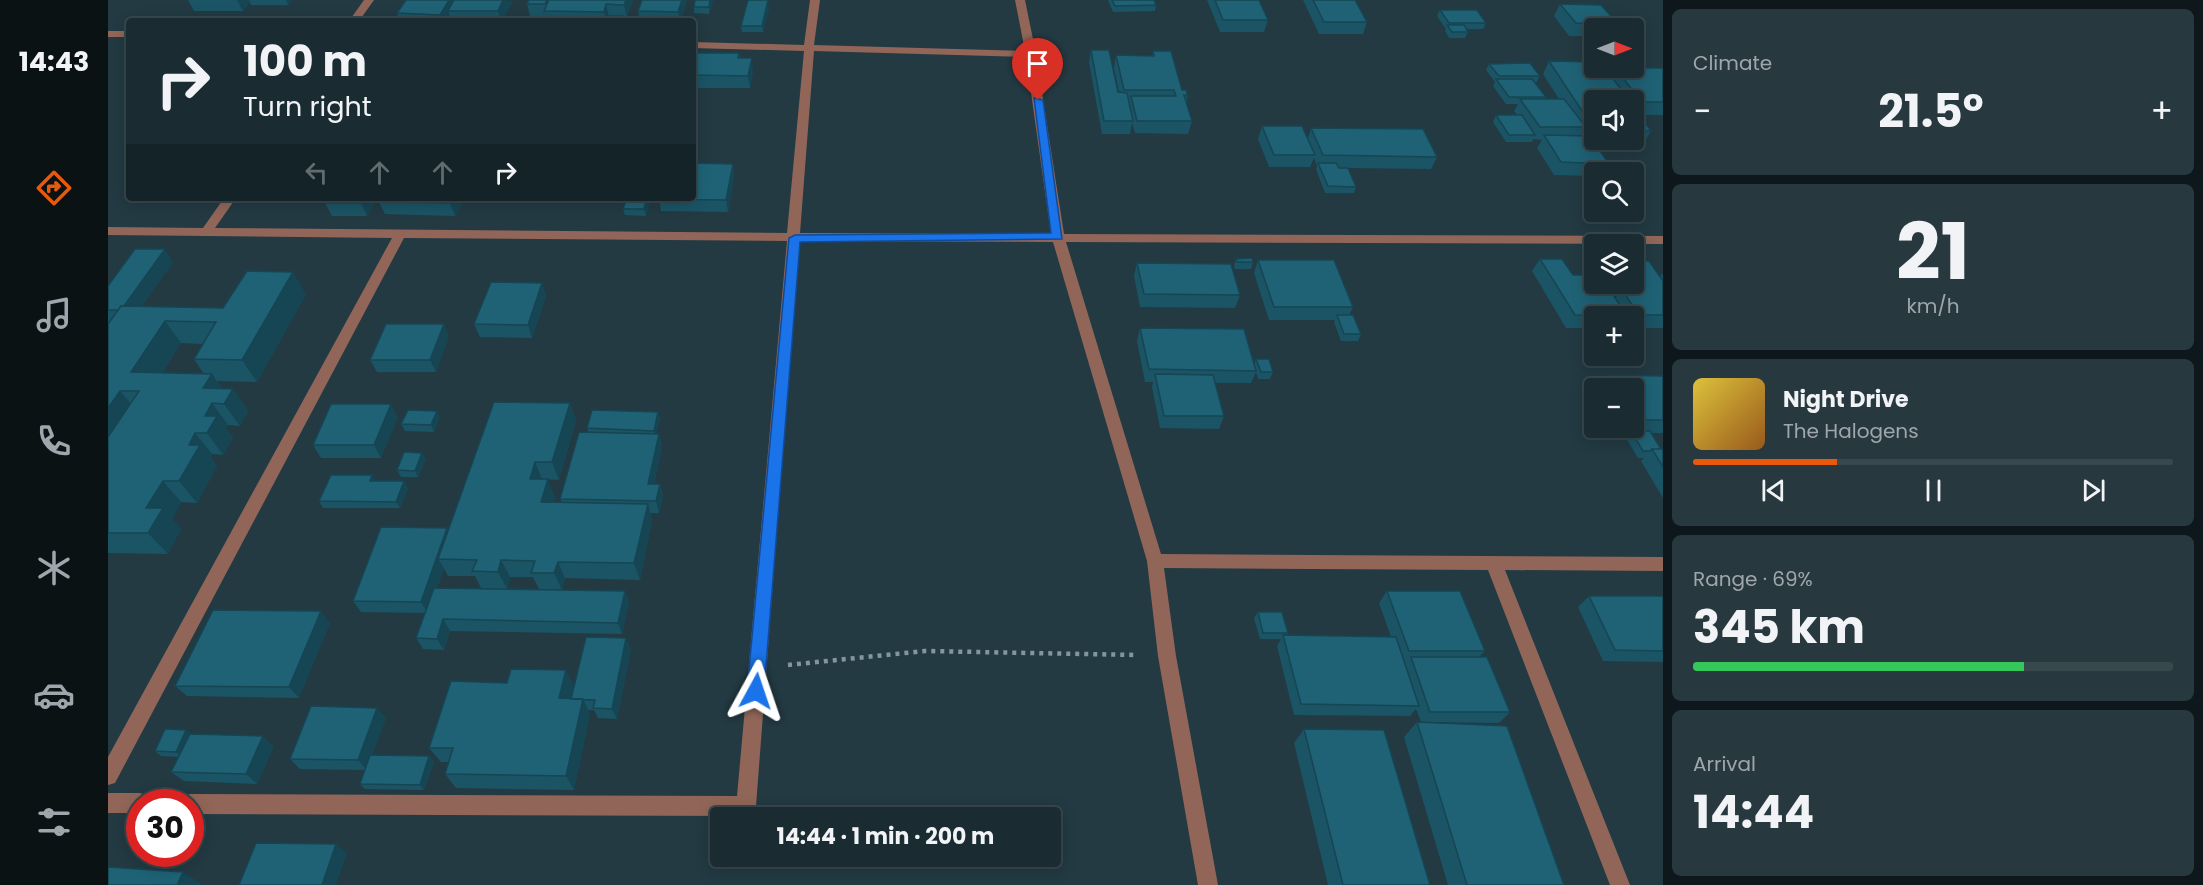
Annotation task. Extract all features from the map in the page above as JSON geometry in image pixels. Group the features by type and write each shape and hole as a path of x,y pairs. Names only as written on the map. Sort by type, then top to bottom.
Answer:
{"street":[{"path":"356,18 369,0"},
{"path":"204,804 746,806 795,238 809,47 815,0"},
{"path":"1020,0 1031,54 1058,236 1155,561 1167,656 1208,885"},
{"path":"108,34 126,34"},
{"path":"696,45 1031,54"},
{"path":"206,233 228,201"},
{"path":"108,231 795,238 1058,236 1663,240"},
{"path":"108,776 400,235"},
{"path":"1155,561 1663,564"},
{"path":"1494,563 1620,885"},
{"path":"108,803 126,803"}],"path":[{"path":"758,668 925,651 1167,656"}],"building":[{"path":"406,0 449,0 440,15 397,13"},
{"path":"454,0 503,0 498,11 448,11"},
{"path":"529,0 547,0 545,4 527,4"},
{"path":"549,0 626,0 624,5 606,4 604,12 544,11"},
{"path":"642,0 682,0 678,12 638,11"},
{"path":"695,0 710,0 709,7 694,7"},
{"path":"748,0 768,0 762,26 741,26"},
{"path":"1112,0 1154,0 1156,5 1115,6"},
{"path":"1215,0 1259,0 1268,20 1223,20"},
{"path":"1313,0 1355,0 1367,22 1324,22"},
{"path":"1560,4 1601,5 1613,18 1584,18 1584,23 1576,23"},
{"path":"1440,10 1477,10 1486,23 1449,23"},
{"path":"608,16 623,16 622,18 607,18"},
{"path":"1447,25 1464,25 1468,32 1452,32"},
{"path":"1091,50 1109,50 1118,92 1127,93 1133,121 1104,121"},
{"path":"1153,51 1171,51 1182,90 1186,90 1188,96 1184,95 1192,121 1137,121 1131,96 1176,96 1174,90 1124,90 1116,55 1154,56"},
{"path":"696,53 739,53 738,58 752,58 748,76 696,75"},
{"path":"1549,61 1584,62 1584,78 1612,78 1622,90 1584,90 1584,114"},
{"path":"1530,63 1540,76 1499,76 1489,64"},
{"path":"1644,68 1663,68 1663,102 1644,102 1644,90 1632,90 1623,78 1644,78"},
{"path":"1496,79 1532,79 1546,97 1509,97"},
{"path":"1520,99 1564,99 1584,124 1584,127 1540,127"},
{"path":"1496,115 1522,115 1535,135 1509,135"},
{"path":"1644,121 1651,131 1644,131"},
{"path":"1262,126 1302,126 1315,155 1274,155"},
{"path":"1311,128 1423,129 1437,157 1323,155"},
{"path":"1544,135 1584,136 1584,150 1600,150 1608,162 1584,163 1561,162"},
{"path":"696,163 733,164 726,200 696,200"},
{"path":"1318,163 1336,163 1339,168 1348,168 1356,187 1328,186"},
{"path":"326,201 362,201 361,203 325,203"},
{"path":"380,201 451,201 450,203"},
{"path":"626,201 646,201 644,209 623,209"},
{"path":"135,249 165,249 124,306 118,310 108,310 108,286"},
{"path":"1252,258 1253,262 1237,262 1236,259"},
{"path":"1540,259 1562,259 1573,275 1584,275 1584,294 1613,294 1620,306 1584,306 1584,315 1575,315"},
{"path":"1258,260 1334,260 1353,307 1274,307"},
{"path":"1644,261 1649,261 1663,281 1663,315 1644,315 1644,306 1632,306 1625,294 1644,294"},
{"path":"1137,263 1231,264 1240,295 1144,294"},
{"path":"247,271 293,272 242,360 194,359 216,322 165,321 131,372 212,374 203,388 233,389 224,404 212,403 205,416 217,416 207,433 195,433 189,445 200,445 179,481 163,481 146,508 163,508 148,533 108,533 108,437 139,391 120,391 108,408 108,324 121,306 223,308"},
{"path":"491,282 542,283 528,325 474,324"},
{"path":"1337,315 1353,315 1361,334 1344,334"},
{"path":"386,324 444,324 430,360 370,360"},
{"path":"1140,328 1244,329 1256,371 1149,369"},
{"path":"1256,359 1269,359 1273,372 1261,372"},
{"path":"1155,374 1213,375 1224,416 1164,416"},
{"path":"1608,375 1663,376 1663,420 1644,420 1644,378 1610,378"},
{"path":"494,402 570,403 552,462 535,462 530,479 548,479 541,502 648,504 634,563 558,562 554,573 531,573 535,561 501,560 498,572 472,571 477,560 438,559"},
{"path":"331,404 391,404 374,445 313,445"},
{"path":"408,410 437,411 431,425 401,424"},
{"path":"592,410 658,412 654,431 587,428"},
{"path":"1644,431 1650,431 1661,449 1643,451 1635,438 1644,438"},
{"path":"579,432 659,434 648,484 660,484 656,501 560,499"},
{"path":"1652,449 1663,449 1663,467"},
{"path":"404,452 422,453 415,471 397,470"},
{"path":"331,475 372,475 370,481 404,481 396,502 319,501"},
{"path":"381,527 447,528 421,602 353,601"},
{"path":"434,588 625,591 618,623 443,619 437,639 416,638"},
{"path":"1387,591 1460,591 1485,651 1409,651"},
{"path":"1589,596 1663,596 1663,651 1615,650"},
{"path":"213,610 321,611 289,687 175,686"},
{"path":"1258,612 1282,612 1288,633 1263,633"},
{"path":"1283,635 1396,637 1419,706 1301,704"},
{"path":"586,637 626,638 612,709 593,708 595,700 571,699"},
{"path":"1411,657 1487,657 1510,712 1430,712"},
{"path":"511,669 566,670 559,698 583,699 566,776 445,774 453,748 429,748 451,681 507,683"},
{"path":"311,706 377,708 358,760 290,759"},
{"path":"1417,722 1507,726 1564,885 1467,885"},
{"path":"165,729 186,730 176,752 155,751"},
{"path":"1304,729 1384,730 1430,885 1343,885"},
{"path":"190,734 263,736 246,774 171,772"},
{"path":"370,755 429,756 420,785 360,784"},
{"path":"256,843 336,844 322,885 239,885"},
{"path":"108,867 183,872 177,885 108,885"}],"route":[{"path":"756,691 795,238 1058,236 1038,100"}]}
